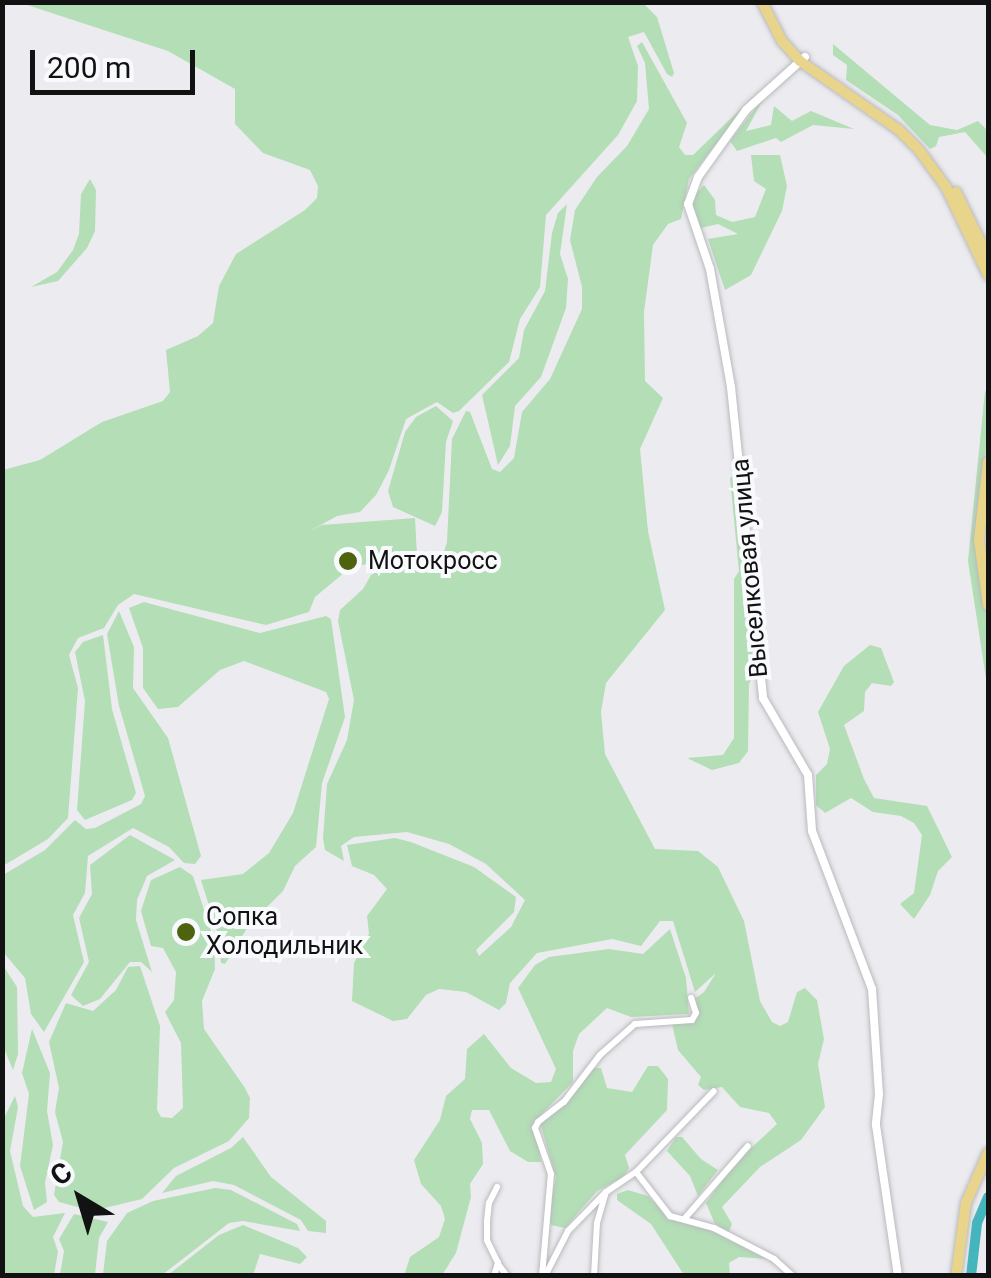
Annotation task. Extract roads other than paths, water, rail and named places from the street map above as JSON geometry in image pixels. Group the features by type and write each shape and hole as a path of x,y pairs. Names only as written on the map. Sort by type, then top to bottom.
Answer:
{"main road":[{"path":"766,2 803,59 920,150 946,187 988,275"},
{"path":"803,59 920,142 946,174 988,257"},
{"path":"988,462 978,540 988,605"},
{"path":"988,516 988,570"},
{"path":"956,1276 966,1204 988,1154"}],"street":[{"name":"Выселковая улица","path":"803,59 746,110 698,178 688,204 710,269 731,387 763,698 808,775 812,831 872,989 879,1094 876,1124 898,1276"},
{"path":"544,1276 550,1164 536,1128 538,1122 564,1102 600,1055 635,1024 696,1017 691,998"},
{"path":"544,1276 568,1232 606,1192 636,1172 714,1092"},
{"path":"685,1218 748,1146"},
{"path":"636,1172 670,1216 685,1218 774,1260 793,1276"},
{"path":"498,1187 489,1204 487,1240 506,1276"},
{"path":"594,1276 596,1223 606,1192"},
{"path":"494,1276 498,1263"}],"waterway":[{"path":"971,1276 977,1223 988,1197"}],"place":[{"name":"Мотокросс","path":"348,561"},
{"name":"Сопка Холодильник","path":"186,932"}]}
